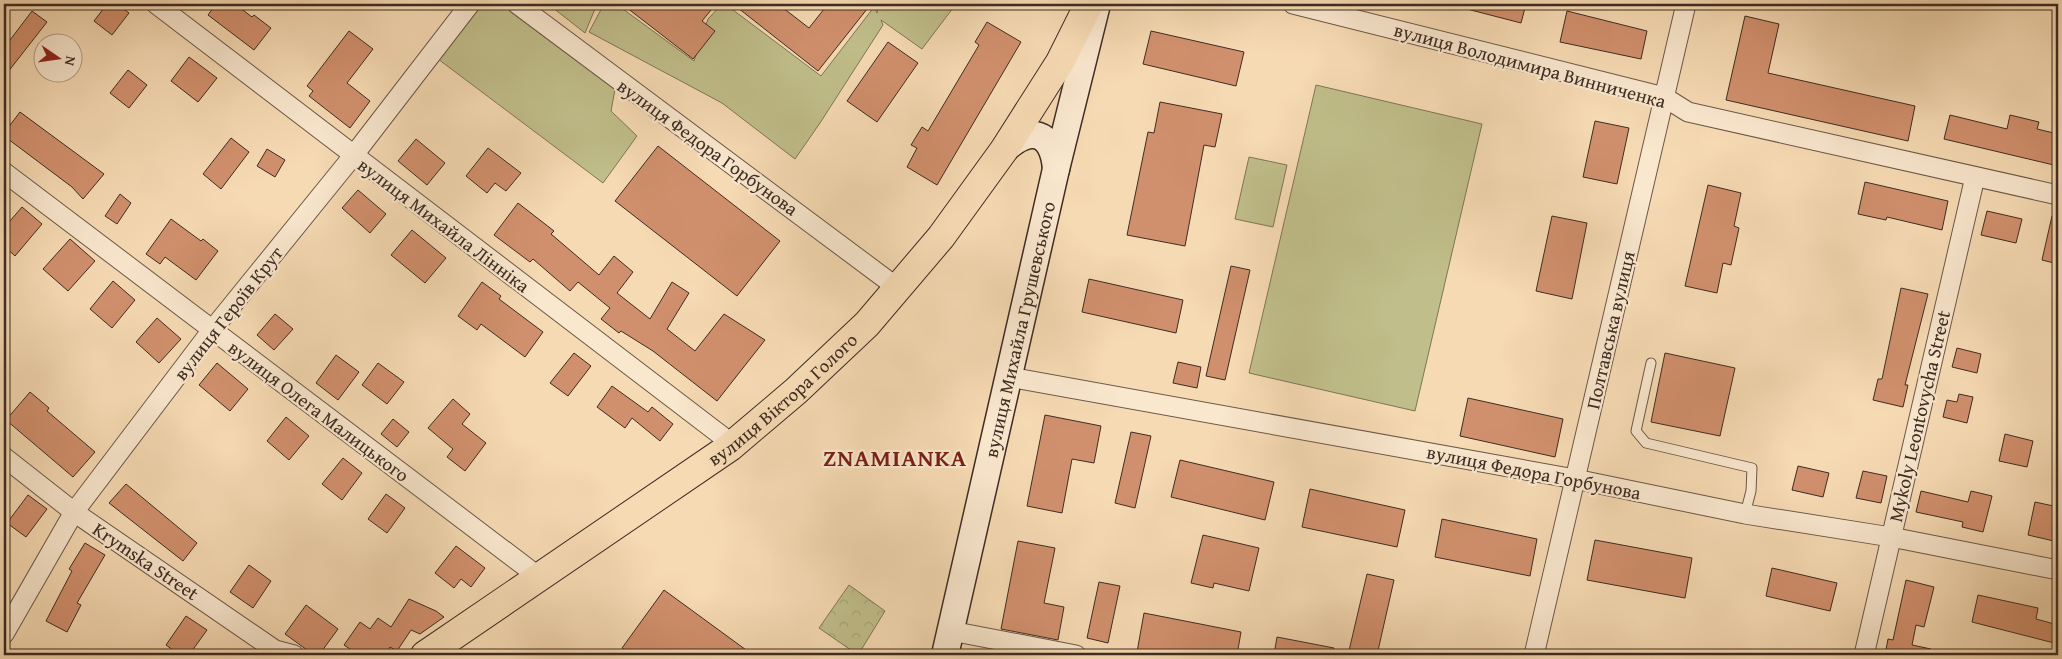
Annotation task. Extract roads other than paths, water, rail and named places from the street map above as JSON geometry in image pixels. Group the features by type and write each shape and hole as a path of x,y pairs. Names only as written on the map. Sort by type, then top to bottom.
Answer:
{"main road":[{"name":"вулиця Віктора Голого","path":"425,655 730,447 762,422 836,355 899,289 947,229 1004,150 1060,62 1090,4"},
{"name":"вулиця Михайла Грушевського","path":"948,643 1056,168 1097,4"},
{"path":"1004,150 1016,139 1030,135 1040,137 1048,141 1055,152 1056,168"}],"street":[{"name":"вулиця Михайла Лінніка","path":"156,4 722,436 730,447"},
{"name":"вулиця Героїв Крут","path":"4,634 74,512 212,330 353,156 470,4"},
{"name":"вулиця Федора Горбунова","path":"517,4 899,289"},
{"name":"вулиця Володимира Винниченка","path":"1293,4 1664,97 1688,112 2058,195"},
{"name":"Полтавська вулиця","path":"1534,655 1686,4"},
{"name":"вулиця Олега Малицького","path":"4,172 539,577"},
{"name":"Mykoly Leontovycha Street","path":"1864,655 1976,176"},
{"name":"вулиця Федора Горбунова","path":"1009,377 1575,479 1745,514 1891,537 2058,570"},
{"name":"Krymska Street","path":"4,458 74,512 275,650 294,655"},
{"path":"948,643 1076,655"}],"lane":[{"path":"1651,363 1636,430 1646,443 1752,468 1745,514"}],"district":[{"name":"ZNAMIANKA","path":"895,457"}]}
